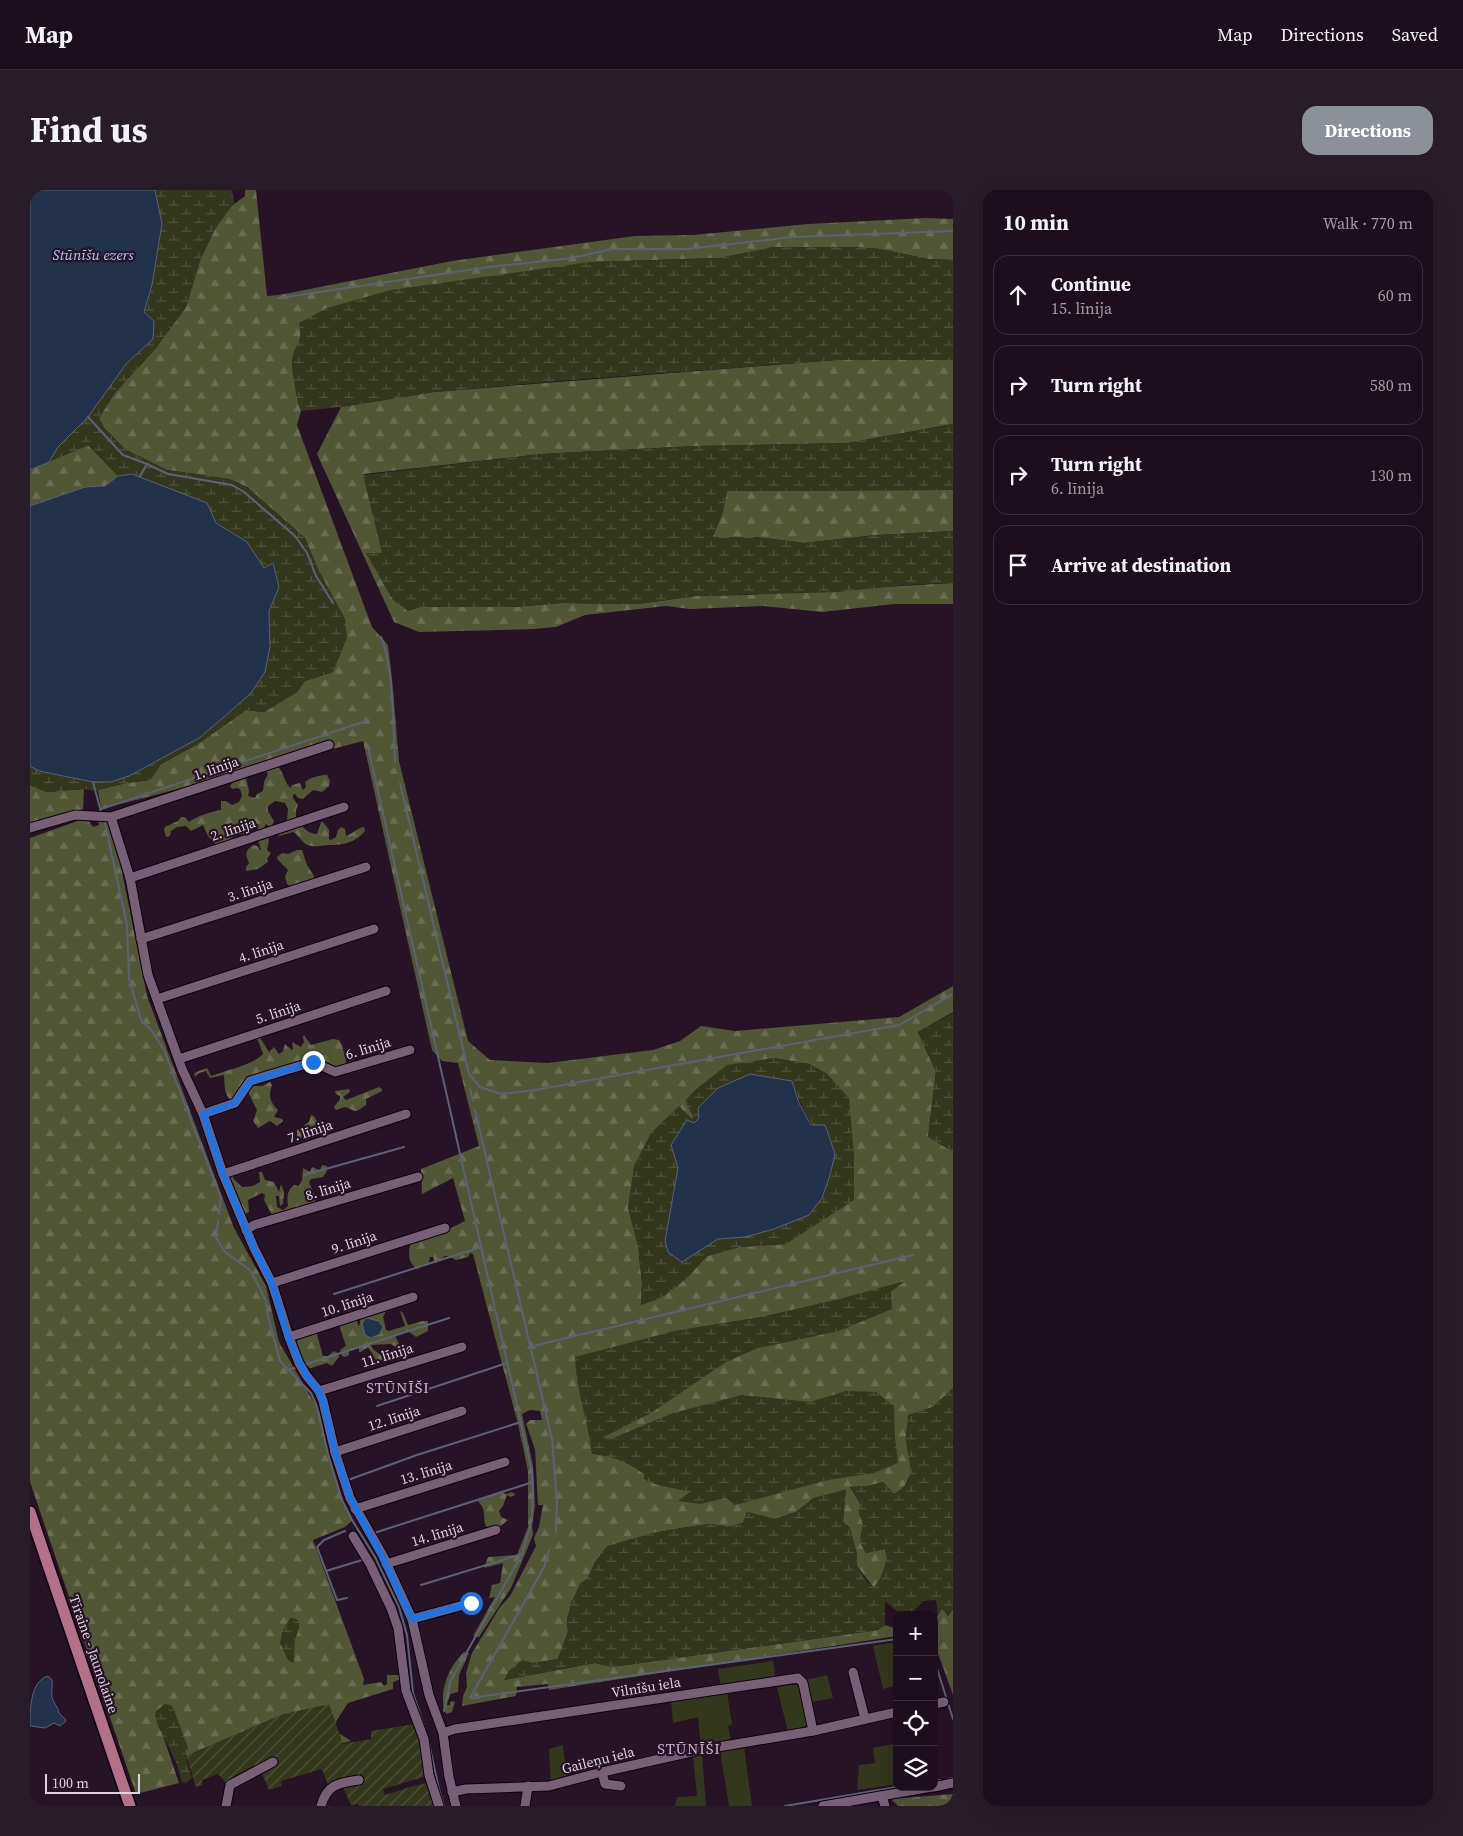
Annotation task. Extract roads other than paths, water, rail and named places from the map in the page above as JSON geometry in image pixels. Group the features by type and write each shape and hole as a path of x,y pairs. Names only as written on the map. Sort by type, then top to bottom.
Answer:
{"main road":[{"name":"Tīraine - Jaunolaine","path":"30,1512 130,1806"}],"street":[{"name":"1. līnija","path":"106,817 329,745"},
{"name":"2. līnija","path":"130,878 344,807"},
{"path":"30,828 76,815 106,817 130,878 148,975 179,1059 203,1114 223,1174 246,1230 272,1283 288,1337 306,1375 319,1391 323,1401 345,1485 355,1509 386,1564 412,1619 429,1695 443,1732 452,1792 456,1806"},
{"name":"3. līnija","path":"142,939 366,867"},
{"name":"4. līnija","path":"157,999 374,929"},
{"name":"5. līnija","path":"179,1059 386,991"},
{"name":"6. līnija","path":"203,1114 235,1103 250,1081 313,1062 335,1072 410,1050"},
{"name":"7. līnija","path":"223,1174 406,1114"},
{"name":"8. līnija","path":"246,1230 254,1225 418,1177"},
{"name":"9. līnija","path":"272,1283 445,1228"},
{"name":"10. līnija","path":"288,1337 413,1297"},
{"name":"11. līnija","path":"319,1391 462,1347"},
{"name":"12. līnija","path":"335,1452 462,1411"},
{"name":"13. līnija","path":"355,1509 505,1462"},
{"name":"14. līnija","path":"386,1564 496,1530"},
{"path":"353,1536 382,1590 398,1628 406,1691 424,1739 429,1775 438,1806"},
{"path":"412,1619 471,1603"},
{"path":"853,1672 865,1719"},
{"name":"Vilnīšu iela","path":"443,1732 798,1678 803,1683 813,1730"},
{"name":"Gaileņu iela","path":"452,1792 466,1789 549,1786 700,1750 813,1730 893,1713"},
{"path":"226,1806 230,1785 273,1762"},
{"path":"602,1772 605,1784 621,1786"},
{"path":"321,1806 324,1796 332,1786 359,1780"},
{"path":"938,1786 953,1783"},
{"path":"525,1806 528,1786"},
{"path":"823,1806 910,1791"},
{"path":"882,1796 885,1806"}],"water":[{"name":"Stūnīšu ezers","path":"30,190 155,190 162,224 152,285 144,312 154,321 153,339 126,364 88,417 58,447 49,462 30,470"},
{"path":"132,474 207,503 216,523 247,542 264,568 273,563 279,587 269,611 270,646 265,672 251,693 199,738 129,776 111,782 93,782 39,771 30,766 30,506 85,487 105,486 118,476"},
{"path":"750,1074 792,1081 799,1103 811,1125 825,1125 835,1154 822,1198 809,1215 774,1229 745,1237 718,1239 682,1262 668,1252 665,1241 678,1168 671,1145 687,1120 694,1123 699,1118 698,1108 718,1088"},
{"path":"366,1318 379,1321 383,1327 380,1334 371,1338 365,1335 362,1323"},
{"path":"48,1676 52,1680 53,1699 59,1713 66,1721 60,1726 54,1723 45,1728 30,1726 34,1690 42,1679"}],"waterway":[{"path":"279,298 489,267 572,258 612,249 687,249 793,237 953,231"},
{"path":"88,417 123,455 147,464 140,476"},
{"path":"147,464 168,474 232,485 244,492 295,536 307,553 316,576 333,603"},
{"path":"381,637 391,681 395,762"},
{"path":"101,809 369,720"},
{"path":"368,747 532,1472 532,1520 522,1554 450,1682 444,1711"},
{"path":"93,782 101,812"},
{"path":"400,783 469,1074 480,1087 501,1094 535,1090 899,1025 953,994"},
{"path":"105,823 127,925 129,978 141,1020 152,1031 164,1050 221,1198 219,1214"},
{"path":"470,1089 473,1101"},
{"path":"475,1110 552,1439 557,1503 556,1532"},
{"path":"304,1175 404,1147"},
{"path":"218,1221 216,1238 225,1252 251,1271 266,1301 280,1361 311,1393 317,1407 328,1454 342,1500 375,1557 399,1607 407,1635 413,1693 425,1729"},
{"path":"334,1294 481,1247"},
{"path":"529,1347 913,1255"},
{"path":"304,1365 449,1318"},
{"path":"377,1406 507,1363"},
{"path":"288,1370 295,1368"},
{"path":"348,1480 417,1455 521,1422"},
{"path":"374,1533 533,1482"},
{"path":"345,1531 324,1540 317,1547 337,1600 347,1598"},
{"path":"470,1698 544,1567 549,1550"},
{"path":"421,1585 522,1554"},
{"path":"326,1571 362,1560"},
{"path":"470,1698 893,1640"},
{"path":"938,1672 953,1719"},
{"path":"429,1743 444,1806"},
{"path":"948,1779 953,1778"},
{"path":"785,1806 893,1788"}],"district":[{"name":"STŪNĪŠI","path":"398,1387"},
{"name":"STŪNĪŠI","path":"689,1748"}]}
